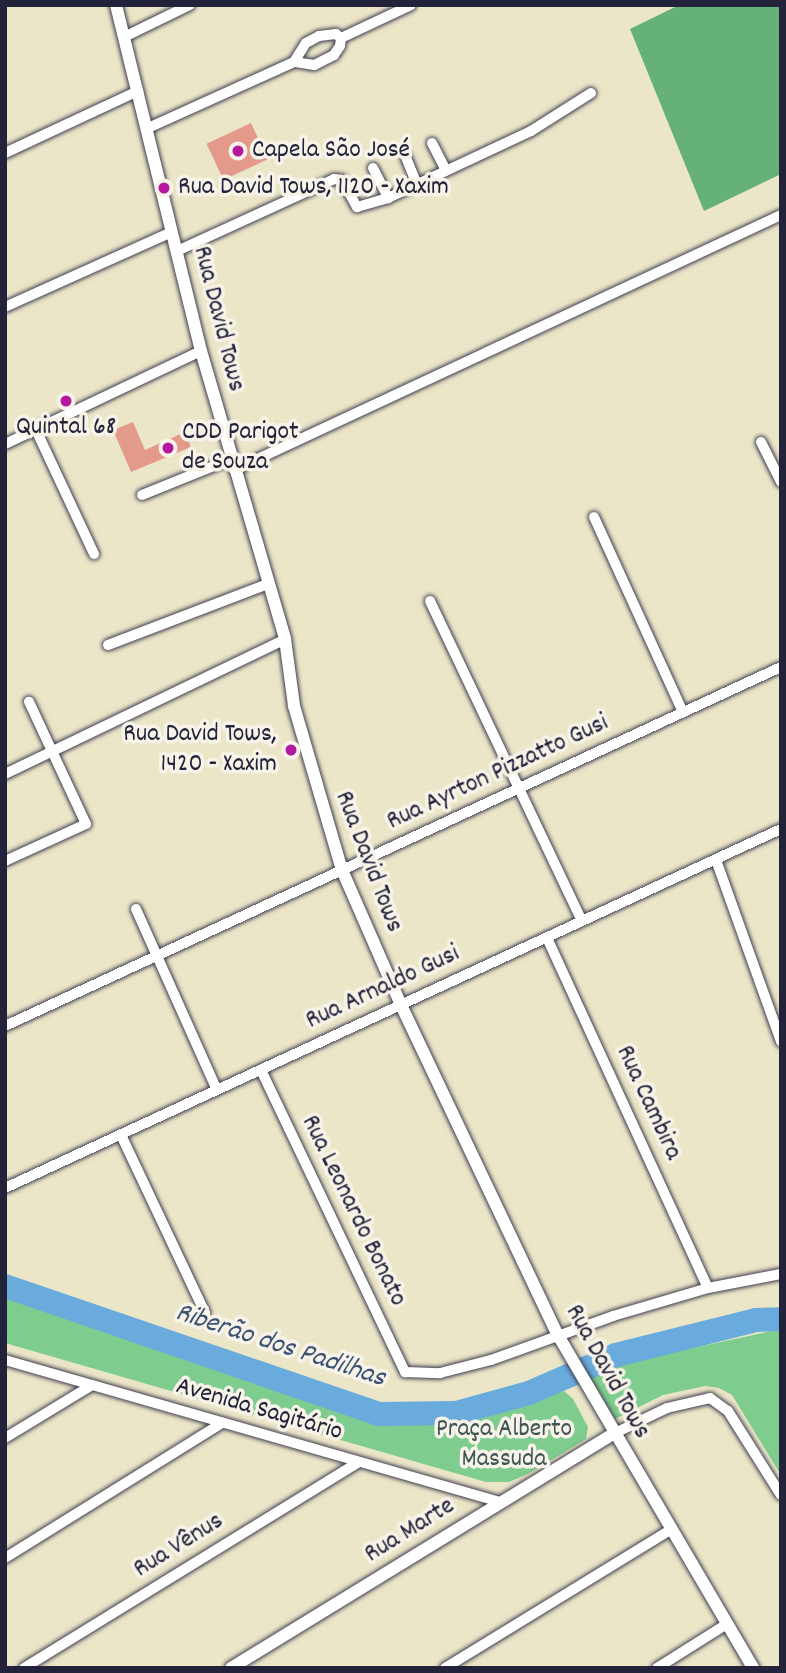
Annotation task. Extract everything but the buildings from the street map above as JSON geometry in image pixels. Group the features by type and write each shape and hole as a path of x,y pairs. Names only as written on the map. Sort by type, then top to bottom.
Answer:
{"street":[{"name":"Rua David Tows","path":"116,5 201,351 232,465 285,639 294,706 319,802 342,870 401,1005 559,1337 613,1434 753,1668"},
{"path":"124,37 190,5"},
{"path":"341,38 411,5"},
{"path":"294,62 299,49 319,36 336,34 341,38"},
{"path":"148,128 294,62 304,65 321,62 334,55 340,46 341,38"},
{"path":"5,153 138,91"},
{"path":"177,251 334,179 342,180 357,207 388,198 531,131 592,93"},
{"path":"432,143 446,171"},
{"path":"405,155 417,184"},
{"path":"373,169 388,198"},
{"path":"142,495 232,465 781,215"},
{"path":"5,307 173,232"},
{"path":"5,444 201,351"},
{"path":"36,430 94,554"},
{"path":"761,442 781,482"},
{"path":"594,517 683,712"},
{"path":"108,645 268,584"},
{"path":"430,601 582,921"},
{"path":"5,774 285,639"},
{"name":"Rua Ayrton Pizzatto Gusi","path":"5,1027 781,667"},
{"path":"5,861 86,824 29,702"},
{"name":"Rua Arnaldo Gusi","path":"5,1188 781,830"},
{"path":"716,860 781,1042"},
{"path":"136,909 217,1090"},
{"name":"Rua Cambira","path":"547,938 708,1288"},
{"name":"Rua Leonardo Bonato","path":"261,1070 405,1372 440,1373 559,1337"},
{"path":"121,1135 205,1313"},
{"path":"559,1337 613,1316 708,1288 781,1274"},
{"name":"Avenida Sagitário","path":"5,1360 500,1502"},
{"path":"5,1438 92,1385"},
{"path":"613,1434 667,1408 710,1398 728,1410 781,1495"},
{"path":"5,1558 222,1423"},
{"name":"Rua Marte","path":"231,1668 613,1434"},
{"name":"Rua Vênus","path":"24,1668 357,1462"},
{"path":"445,1668 672,1529"},
{"path":"657,1668 727,1624"}],"green space":[{"path":"679,5 781,5 781,174 704,211 630,29"},
{"name":"Praça Alberto Massuda","path":"5,1294 174,1347 368,1417 404,1422 450,1421 564,1391 573,1399 588,1427 586,1439 528,1474 509,1482 486,1482 5,1343"},
{"path":"781,1329 781,1475 732,1395 719,1388 705,1386 663,1395 615,1419 591,1378 622,1363"}],"waterway":[{"name":"Riberão dos Padilhas","path":"5,1286 379,1414 456,1413 529,1393 616,1355 756,1320 781,1319"}],"place":[{"name":"Capela São José","path":"238,151"},
{"name":"Rua David Tows, 1120 - Xaxim","path":"164,188"},
{"name":"Quintal 68","path":"66,401"},
{"name":"CDD Parigot de Souza","path":"168,448"},
{"name":"Rua David Tows, 1420 - Xaxim","path":"291,750"}]}
